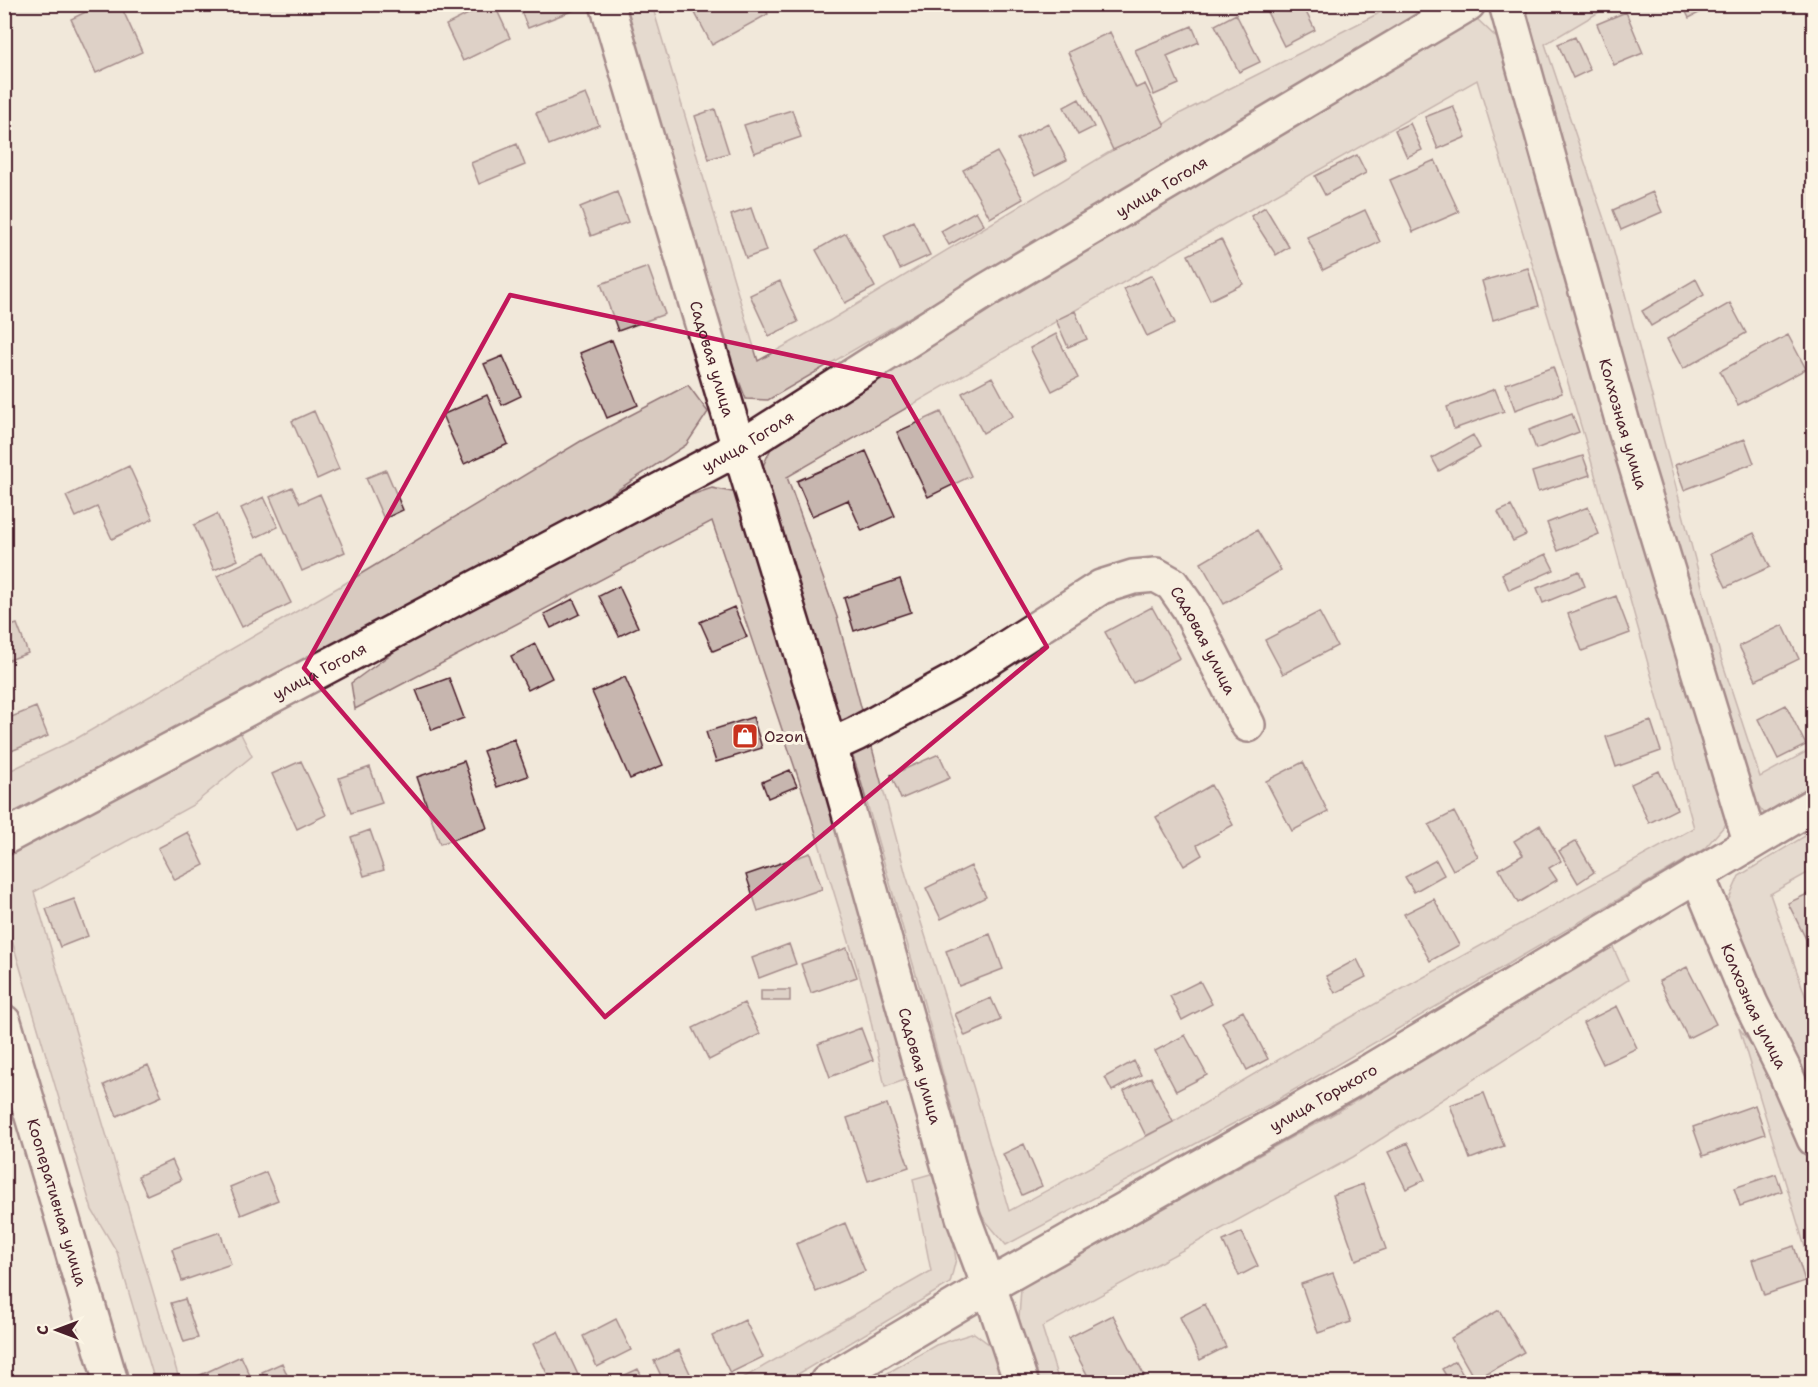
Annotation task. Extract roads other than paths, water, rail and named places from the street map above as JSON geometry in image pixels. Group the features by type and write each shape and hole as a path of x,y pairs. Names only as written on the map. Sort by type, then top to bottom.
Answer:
{"street":[{"name":"Садовая улица","path":"608,4 830,746 963,1216 1021,1383"},
{"name":"улица Гоголя","path":"4,838 739,448 987,290 1468,4"},
{"name":"Колхозная улица","path":"1506,4 1622,420 1750,842"},
{"name":"Садовая улица","path":"830,746 959,678 1101,587 1133,577 1156,575 1172,584 1188,607 1248,725"},
{"name":"улица Горького","path":"827,1383 989,1286 1373,1069 1814,805"},
{"name":"Колхозная улица","path":"1697,874 1751,1004 1784,1070 1814,1139"},
{"name":"Кооперативная улица","path":"4,1022 111,1383"}],"place":[{"name":"Ozon","path":"745,736"}]}
